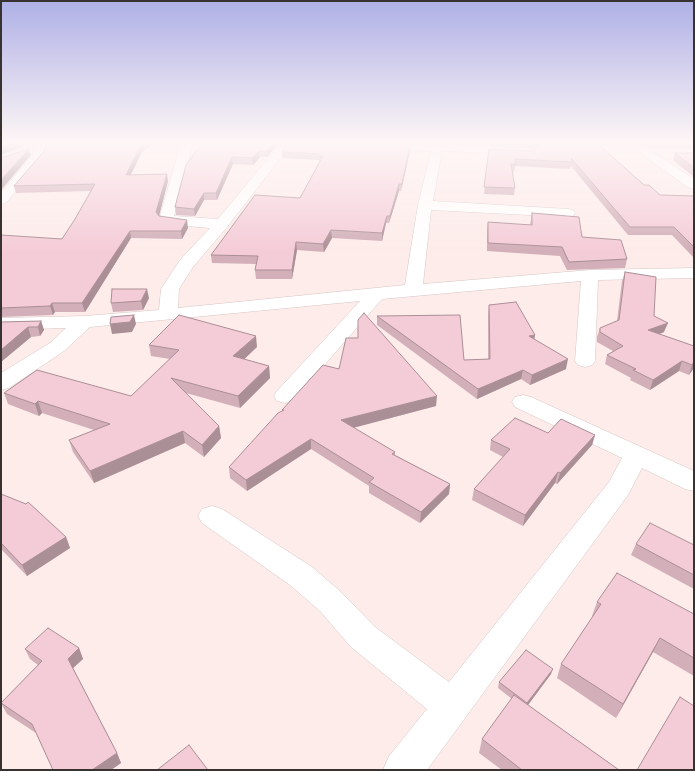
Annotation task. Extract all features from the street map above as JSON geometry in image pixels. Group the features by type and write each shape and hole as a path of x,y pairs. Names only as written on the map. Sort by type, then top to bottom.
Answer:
{"street":[{"path":"1,200 19,179"},
{"path":"177,179 166,218 176,221 222,224"},
{"path":"168,315 170,289 186,264 222,224 258,179"},
{"path":"413,290 425,205 431,179"},
{"path":"685,179 694,185"},
{"path":"425,205 568,213"},
{"path":"1,324 85,322 413,290 590,275 694,273"},
{"path":"585,361 590,275"},
{"path":"285,396 376,294"},
{"path":"1,383 57,347 85,322"},
{"path":"523,402 694,482"},
{"path":"403,770 450,706 619,488 636,456"},
{"path":"212,516 301,576 331,602 363,637 450,706"}],"building":[{"path":"20,179 166,179 156,212 159,216 187,220 181,231 130,231 82,303 52,303 50,306 1,308 1,235 62,239 95,184 14,186"},
{"path":"182,179 222,179 216,193 204,193 194,209 175,207"},
{"path":"310,179 403,179 402,184 399,184 390,216 387,216 382,233 331,230 323,244 296,242 292,270 255,270 258,256 211,255 255,195 300,198"},
{"path":"485,179 513,179 515,188 484,187"},
{"path":"589,179 637,179 644,185 649,185 660,195 694,196 694,247 674,227 630,227"},
{"path":"532,213 579,217 582,237 621,240 627,259 569,262 562,247 488,243 488,222 532,225"},
{"path":"625,272 656,277 654,316 668,323 648,330 694,346 694,362 692,365 682,361 653,380 633,370 636,369 607,355 623,346 600,332 600,328 619,320"},
{"path":"112,289 147,289 141,301 111,303"},
{"path":"516,302 535,335 529,336 568,359 532,375 523,370 478,389 377,316 460,315 464,360 490,359 489,305"},
{"path":"364,313 437,396 341,420 395,452 392,454 450,484 421,512 369,482 374,478 311,439 246,480 229,467 278,413 284,410 282,410 323,365 339,369 346,338 358,338 358,320"},
{"path":"134,315 130,322 110,324 111,317"},
{"path":"179,315 256,336 233,356 269,366 238,396 171,378 219,426 202,445 183,431 90,471 69,440 110,424 38,401 35,404 4,393 37,370 131,396 179,350 149,345"},
{"path":"41,321 38,327 28,327 1,350 1,322"},
{"path":"515,418 548,433 561,419 595,435 560,473 558,472 525,515 474,489 510,449 491,440"},
{"path":"1,494 26,504 28,502 66,537 22,565 1,543"},
{"path":"650,523 694,545 694,575 636,544"},
{"path":"617,573 694,614 694,658 660,638 623,704 561,664 601,604 597,602"},
{"path":"48,628 79,648 68,659 117,753 92,770 53,770 32,724 1,703 42,661 25,649"},
{"path":"526,650 553,669 527,703 499,682"},
{"path":"514,695 619,770 522,770 482,739"},
{"path":"680,697 694,706 694,770 637,770"},
{"path":"189,745 208,770 157,770"}]}
